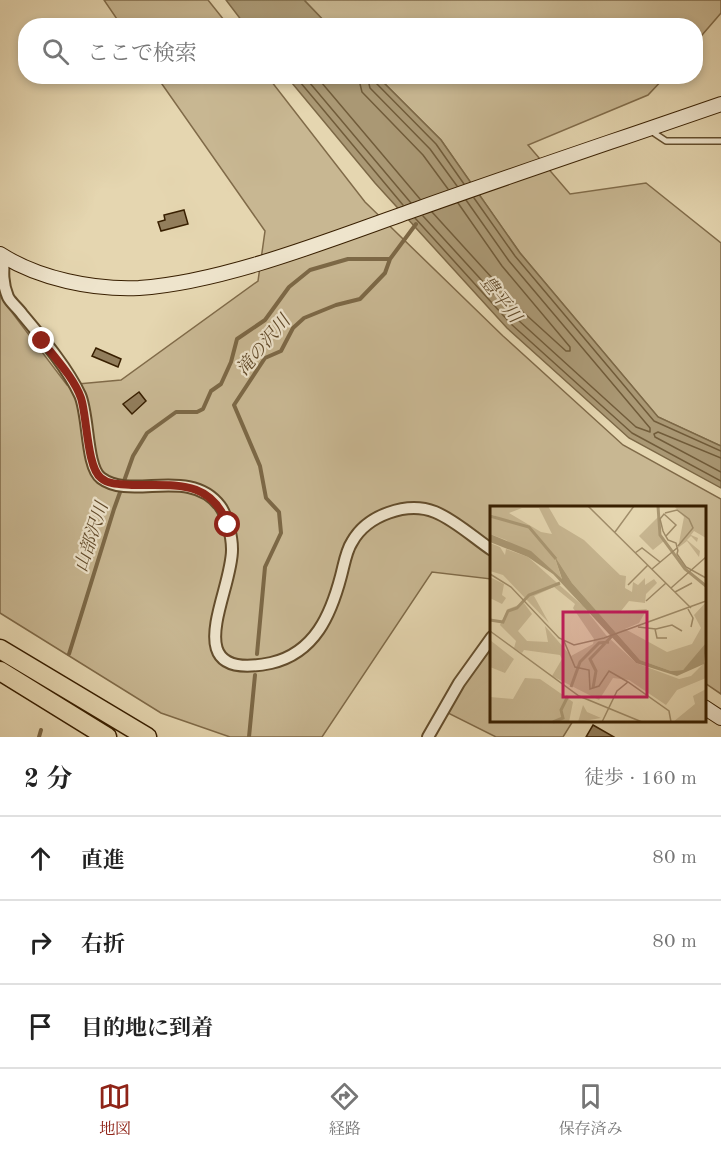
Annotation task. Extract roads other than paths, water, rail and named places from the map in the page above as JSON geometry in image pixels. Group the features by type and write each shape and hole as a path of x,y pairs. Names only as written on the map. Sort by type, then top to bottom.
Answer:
{"highway":[{"path":"0,649 147,737"},
{"path":"0,671 107,737"}],"street":[{"path":"490,549 436,512 418,508 397,510 378,517 352,542 330,613 311,641 294,653 273,662 245,666 229,662 220,655 213,635 232,549 221,506 207,494 190,486 121,484 99,477 92,464 80,396 22,313 8,299 2,279 2,256 42,273 92,285 138,288 205,277 355,231 721,104"},
{"path":"428,737 459,683 490,640"},
{"path":"706,708 721,718"}],"lane":[{"path":"647,129 666,141 721,141"}],"water":[{"path":"226,0 304,0 321,18 240,18"},
{"name":"豊平川","path":"293,84 385,84 441,140 520,253 658,417 721,446 721,488 629,438 507,328 375,183"}],"waterway":[{"name":"滝の沢川","path":"257,654 265,567 281,533 279,512 266,498 260,466 234,405 265,358 281,351 293,328 304,318 336,305 360,299 385,273 390,259 416,224"},
{"name":"山部沢川","path":"69,654 114,509 133,456 147,433 176,412 197,412 203,409 211,391 221,384 231,362 237,339 265,320 289,287 310,270 348,259 390,259"},
{"name":"滝の沢川","path":"249,737 255,675"},
{"name":"山部沢川","path":"39,737 41,730"}]}
